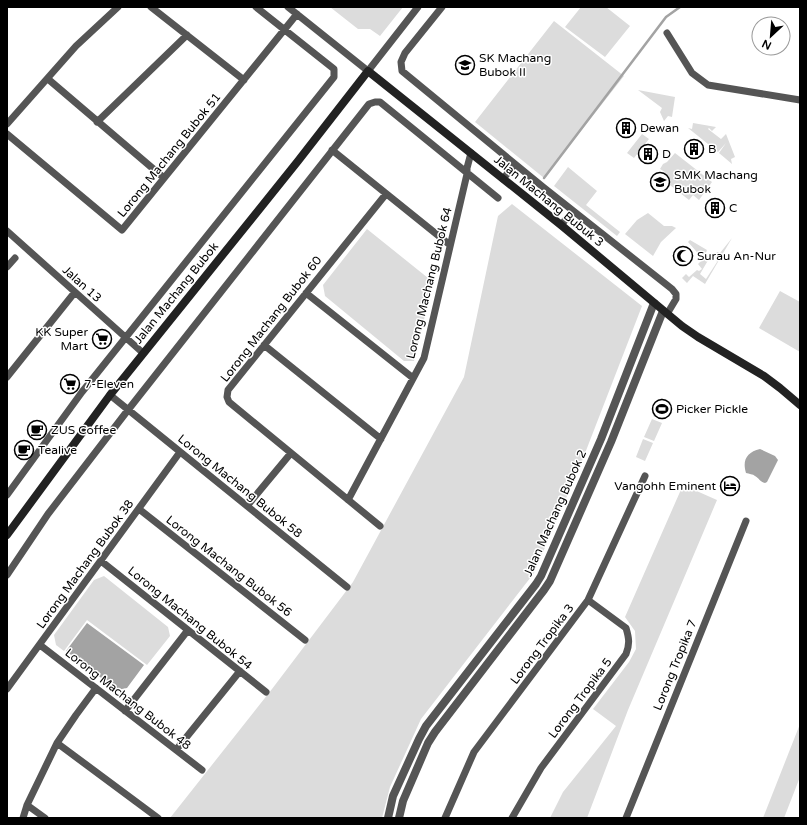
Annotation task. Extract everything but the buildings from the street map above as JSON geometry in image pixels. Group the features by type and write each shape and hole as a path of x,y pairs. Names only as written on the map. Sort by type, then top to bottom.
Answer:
{"main road":[{"name":"Jalan Machang Bubuk 3","path":"368,71 561,225 665,313 698,337 764,376 800,405"},
{"name":"Jalan Machang Bubok","path":"7,535 110,395 288,174 368,71"}],"street":[{"path":"7,124 76,46 118,7"},
{"path":"151,7 244,80"},
{"path":"7,495 82,392 334,77 334,69 256,7"},
{"name":"Jalan Machang Bubuk 3","path":"288,7 368,71"},
{"path":"368,71 418,7"},
{"path":"442,7 405,53 401,62 402,71 573,211 672,289 676,294 676,299 665,313"},
{"name":"Lorong Machang Bubok 51","path":"7,134 122,230 297,14"},
{"path":"667,33 692,73 708,84 800,100"},
{"path":"98,122 187,35"},
{"path":"48,78 164,178"},
{"path":"7,575 48,514 369,104 380,102 498,198"},
{"path":"332,150 450,245"},
{"name":"Lorong Machang Bubok 64","path":"348,500 424,358 471,153"},
{"path":"503,179 515,164"},
{"name":"Lorong Machang Bubok 60","path":"380,526 229,402 226,397 228,390 386,194"},
{"path":"561,225 573,211"},
{"name":"Jalan 13","path":"7,231 143,353"},
{"path":"7,267 15,258"},
{"path":"7,377 75,292"},
{"path":"306,293 413,378"},
{"name":"Jalan Machang Bubok 2","path":"388,818 394,796 426,726 541,576 601,439 654,303"},
{"name":"Jalan Machang Bubok 2","path":"399,818 403,801 428,743 435,732 550,581 611,442 639,371 665,313"},
{"path":"264,345 381,439"},
{"path":"629,366 639,371"},
{"name":"Lorong Machang Bubok 58","path":"110,395 347,587"},
{"name":"Lorong Machang Bubok 38","path":"7,689 180,452"},
{"path":"247,506 291,453"},
{"name":"Lorong Tropika 3","path":"445,818 474,752 588,600 645,476"},
{"name":"Lorong Machang Bubok 56","path":"139,509 304,640"},
{"name":"Lorong Tropika 7","path":"626,818 746,521"},
{"name":"Lorong Machang Bubok 54","path":"101,561 266,692"},
{"name":"Lorong Tropika 5","path":"512,818 541,768 626,654 629,647 626,628 588,600"},
{"path":"126,711 188,630"},
{"name":"Lorong Machang Bubok 48","path":"40,645 202,770"},
{"path":"176,750 240,671"},
{"path":"23,818 27,805 57,743 96,688"},
{"path":"57,743 158,818"},
{"path":"27,805 45,818"}],"shaded area":[{"path":"330,7 403,7 380,36 370,29 358,29"},
{"path":"581,7 606,7 630,26 605,57 565,27"},
{"path":"554,21 624,76 544,178 475,122"},
{"path":"638,90 675,97 672,117 668,116 664,121 660,112 662,108"},
{"path":"693,123 716,127 712,131 709,128 708,129 721,139 726,134 735,157 731,159 732,164 719,153 726,143 718,152 688,128 692,129"},
{"path":"642,134 649,139 634,158 627,153"},
{"path":"675,153 712,182 699,200 693,195 689,200 661,178 665,172 660,169 663,164 667,162"},
{"path":"568,167 597,191 586,205 620,232 617,236 554,186"},
{"path":"512,204 642,306 582,461 534,573 421,719 390,787 382,818 170,818 272,689 353,582 464,377 498,216"},
{"path":"648,213 664,226 672,226 676,228 661,242 653,256 625,234 637,220"},
{"path":"367,229 433,282 414,361 404,361 325,296 323,285"},
{"path":"732,238 705,284 693,276 687,283 682,278 686,274 689,277 697,270 699,271 702,269 698,264 703,259 688,242 690,240 707,250 705,255 710,257 700,274 706,279 717,262 715,256 717,252 720,253"},
{"path":"780,291 800,302 800,352 759,328"},
{"name":"Picker Pickle","path":"661,398 671,402 663,420 653,416"},
{"name":"Picker Pickle","path":"652,419 662,423 654,441 644,437"},
{"name":"Picker Pickle","path":"643,439 653,443 645,461 636,457"},
{"path":"760,449 775,456 778,460 767,482 765,483 754,475 746,473 745,468 745,460 749,454"},
{"path":"683,485 717,500 628,710 587,818 550,818 563,792 616,726 593,709 629,662 636,649 635,631 625,617"},
{"path":"104,576 168,627 170,636 147,665 87,620 64,651 56,645 54,635 94,580"},
{"path":"87,623 144,665 127,688 117,690 66,651"},
{"path":"800,724 800,777 784,818 763,818"}],"waterway":[{"path":"544,178 666,17 680,7"}],"place":[{"name":"SK Machang Bubok II","path":"465,65"},
{"name":"Dewan","path":"626,128"},
{"name":"B","path":"694,149"},
{"name":"D","path":"648,154"},
{"name":"SMK Machang Bubok","path":"660,182"},
{"name":"C","path":"715,208"},
{"name":"Surau An-Nur","path":"683,256"},
{"name":"KK Super Mart","path":"102,339"},
{"name":"7-Eleven","path":"70,384"},
{"name":"Picker Pickle","path":"662,409"},
{"name":"ZUS Coffee","path":"37,430"},
{"name":"Tealive","path":"24,450"},
{"name":"Vangohh Eminent","path":"730,486"}]}
